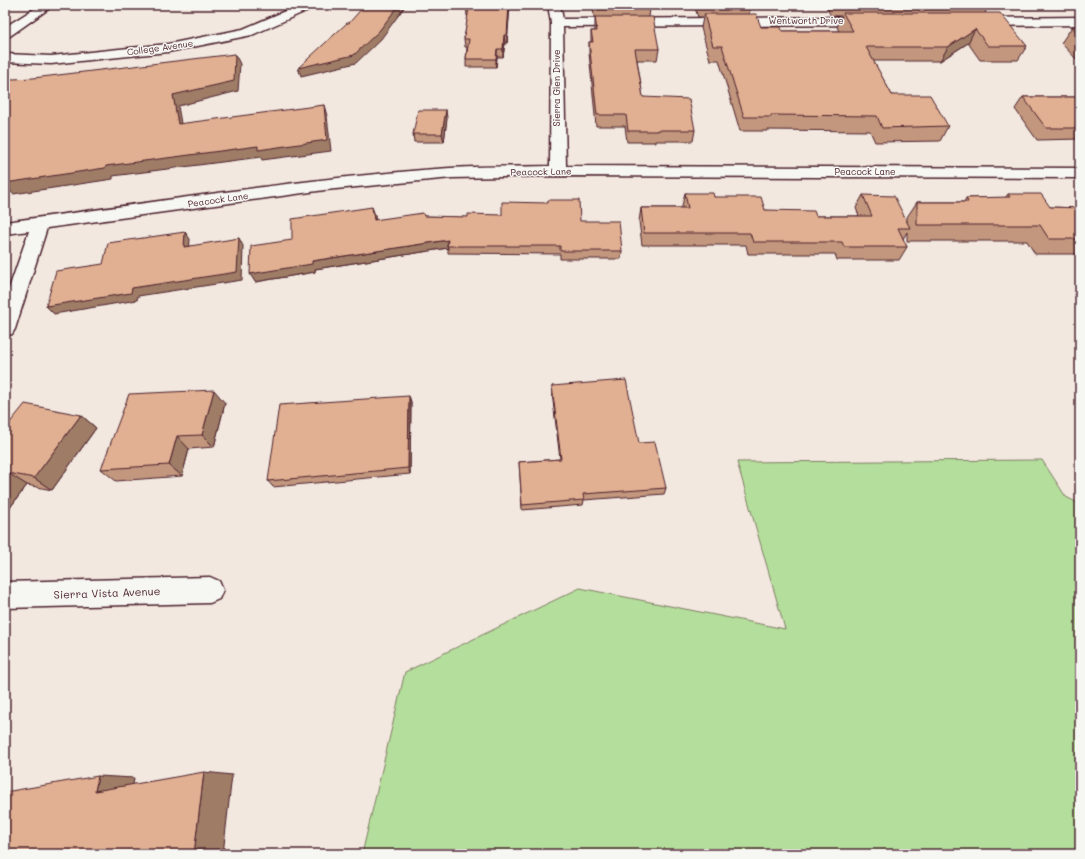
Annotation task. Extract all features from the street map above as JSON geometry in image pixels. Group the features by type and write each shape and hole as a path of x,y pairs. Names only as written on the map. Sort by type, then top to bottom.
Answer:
{"street":[{"path":"5,33 48,5"},
{"name":"College Avenue","path":"5,58 52,60 168,48 247,32 309,5"},
{"name":"Sierra Glen Drive","path":"554,5 557,23 558,171"},
{"path":"1018,11 1025,22"},
{"name":"Wentworth Drive","path":"557,23 783,16 881,21"},
{"path":"969,22 1080,21"},
{"name":"Peacock Lane","path":"5,228 388,178 452,173 558,171 1080,173"},
{"path":"5,329 40,223"},
{"name":"Sierra Vista Avenue","path":"5,595 210,590"}],"green space":[{"path":"1042,460 1066,497 1080,504 1080,854 362,854 405,672 580,588 785,629 737,462"}],"building":[{"path":"365,5 399,5 379,31 354,55 298,68 347,23 349,23"},
{"path":"466,5 509,5 507,35 504,35 503,49 497,49 496,59 466,59 469,39 464,39 469,8 466,8"},
{"path":"594,5 650,5 650,9 594,9"},
{"path":"843,13 1000,13 1027,46 988,46 975,29 948,47 866,47 892,95 930,95 948,126 882,128 877,116 771,115 771,117 744,117 722,46 713,46 704,14 756,14 761,27 781,27 782,31 853,31"},
{"path":"595,17 653,17 659,49 635,49 643,97 689,99 695,130 628,131 626,115 597,115 589,42 593,42 591,31 597,31"},
{"path":"1072,27 1080,27 1080,36"},
{"path":"235,54 234,81 173,95 178,124 324,105 327,140 258,150 258,146 106,166 105,168 5,183 10,165 5,165 5,78 33,78"},
{"path":"1023,97 1080,97 1080,128 1046,128"},
{"path":"418,110 446,110 442,134 413,134"},
{"path":"685,193 713,193 714,197 761,197 765,210 814,211 816,216 872,216 863,195 894,196 910,228 898,228 907,247 844,247 842,242 753,242 750,233 644,233 641,208 688,208"},
{"path":"1008,194 1041,194 1050,207 1080,208 1080,239 1049,239 1040,225 917,225 917,202 968,202 966,198 1010,197"},
{"path":"548,200 579,200 580,221 619,221 622,251 560,251 560,246 447,246 448,240 312,261 312,264 250,274 251,246 292,240 292,219 372,207 374,220 423,213 424,216 468,217 468,214 502,215 502,202 548,203"},
{"path":"185,232 184,247 239,238 237,272 132,288 131,293 46,306 56,271 103,264 108,243"},
{"path":"626,380 639,443 655,442 666,488 583,494 584,500 522,505 519,462 561,459 552,386"},
{"path":"214,390 202,435 177,436 169,465 101,469 129,394"},
{"path":"409,396 408,468 268,481 279,405"},
{"path":"25,404 81,415 34,478 8,473 5,477 5,424 8,425"},
{"path":"204,772 194,854 5,854 5,792 98,776 95,791"}]}
